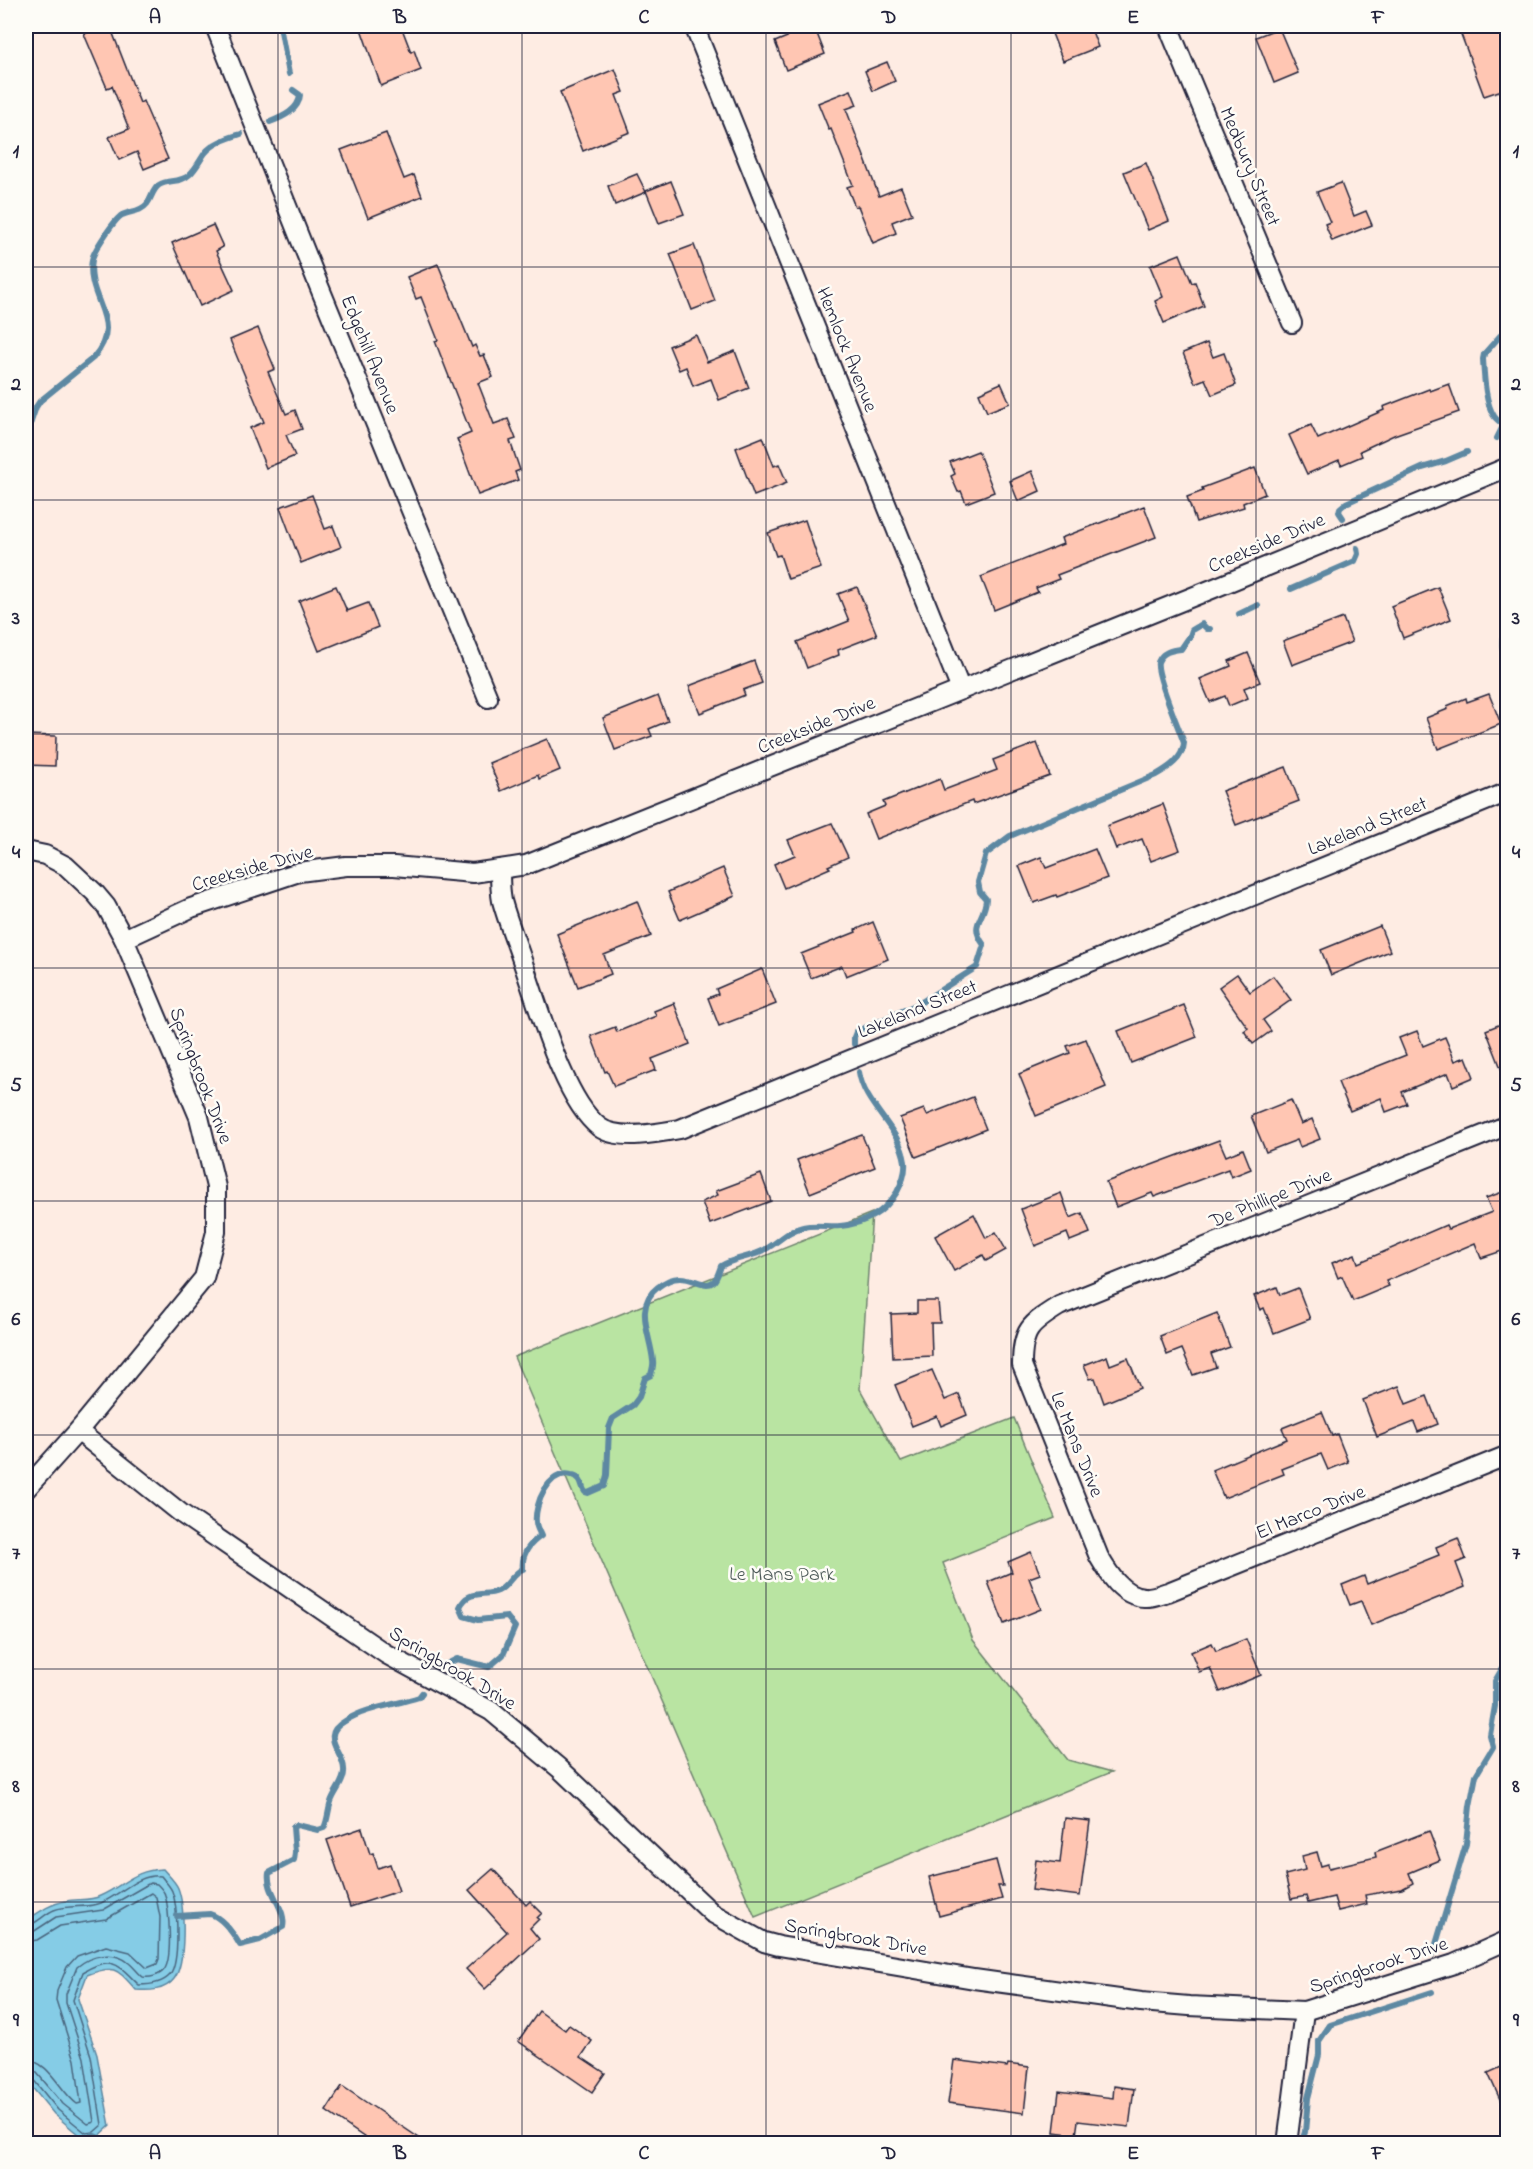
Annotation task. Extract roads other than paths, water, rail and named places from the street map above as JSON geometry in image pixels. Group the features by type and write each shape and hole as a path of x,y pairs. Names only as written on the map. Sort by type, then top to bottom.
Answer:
{"street":[{"name":"Edgehill Avenue","path":"215,26 488,698"},
{"name":"Hemlock Avenue","path":"694,26 961,690"},
{"name":"Medbury Street","path":"1168,26 1292,323"},
{"name":"Creekside Drive","path":"124,939 191,908 299,872 346,866 394,866 473,873 526,865 1212,589 1508,467"},
{"name":"Lakeland Street","path":"500,869 502,899 552,1048 569,1084 584,1110 600,1128 620,1134 647,1135 680,1129 1508,792"},
{"name":"Springbrook Drive","path":"26,851 45,855 66,866 106,906 124,939 199,1117 216,1187 216,1232 204,1278 78,1431 182,1514 377,1647 491,1711 559,1768 712,1913 764,1942 779,1946 974,1979 1133,2001 1304,2011 1454,1964 1508,1940"},
{"name":"De Phillipe Drive","path":"1050,1312 1508,1125"},
{"name":"Le Mans Drive","path":"1050,1312 1030,1328 1022,1343 1022,1365 1099,1557 1111,1578 1128,1592"},
{"path":"26,1489 78,1431"},
{"name":"El Marco Drive","path":"1128,1592 1144,1597 1168,1593 1508,1455"},
{"path":"1287,2144 1304,2011"}],"water":[{"path":"163,1869 178,1888 182,1908 181,1961 174,1979 161,1988 136,1990 120,1973 110,1969 104,1970 87,1975 78,1999 97,2055 110,2126 97,2138 85,2140 54,2114 26,2080 26,1921 45,1908 67,1901 96,1898 136,1875"}],"waterway":[{"path":"280,26 289,74"},
{"path":"270,122 285,115 297,105 300,95 293,90"},
{"path":"26,436 40,401 93,358 102,345 106,333 105,321 91,274 92,260 96,250 110,229 122,215 145,207 159,185 186,177 213,146 241,134"},
{"path":"1508,327 1484,354 1483,359 1491,410 1495,418 1508,429"},
{"path":"1497,438 1504,424"},
{"path":"1343,518 1339,512 1346,503 1422,468 1467,452"},
{"path":"1291,589 1355,561 1358,554 1357,548"},
{"path":"1239,614 1258,605"},
{"path":"854,1044 856,1032 920,1003 977,967 984,945 979,938 977,926 986,899 980,892 978,882 986,854 1010,836 1156,775 1178,758 1184,743 1164,689 1158,662 1167,652 1181,649 1192,630 1202,624 1210,629"},
{"path":"1508,626 1503,636 1502,646 1508,665"},
{"path":"447,1664 457,1659 489,1667 503,1655 515,1627 507,1617 478,1620 464,1616 460,1607 467,1598 502,1589 516,1573 523,1569 523,1559 527,1550 541,1536 536,1526 536,1515 540,1498 550,1483 556,1477 572,1475 580,1480 585,1492 588,1493 604,1486 607,1475 609,1428 613,1418 633,1405 639,1397 645,1378 651,1375 652,1351 645,1312 646,1303 658,1287 676,1278 708,1284 717,1277 721,1266 766,1249 797,1229 812,1226 849,1225 865,1220 886,1206 897,1192 905,1170 902,1149 890,1127 874,1106 862,1084 859,1072"},
{"path":"1433,1954 1466,1844 1476,1775 1493,1747 1490,1735 1495,1706 1495,1681 1508,1659"},
{"path":"177,1916 210,1914 215,1916 227,1926 240,1945 260,1940 283,1927 282,1914 270,1887 269,1873 294,1860 293,1827 297,1825 318,1830 324,1828 331,1802 344,1772 333,1733 337,1727 354,1716 419,1697 422,1693"},
{"path":"1301,2144 1305,2132 1308,2098 1319,2055 1319,2041 1330,2025 1432,1992"},
{"path":"92,2135 114,2144"}],"park label":[{"name":"Le Mans Park","path":"782,1573"}]}
